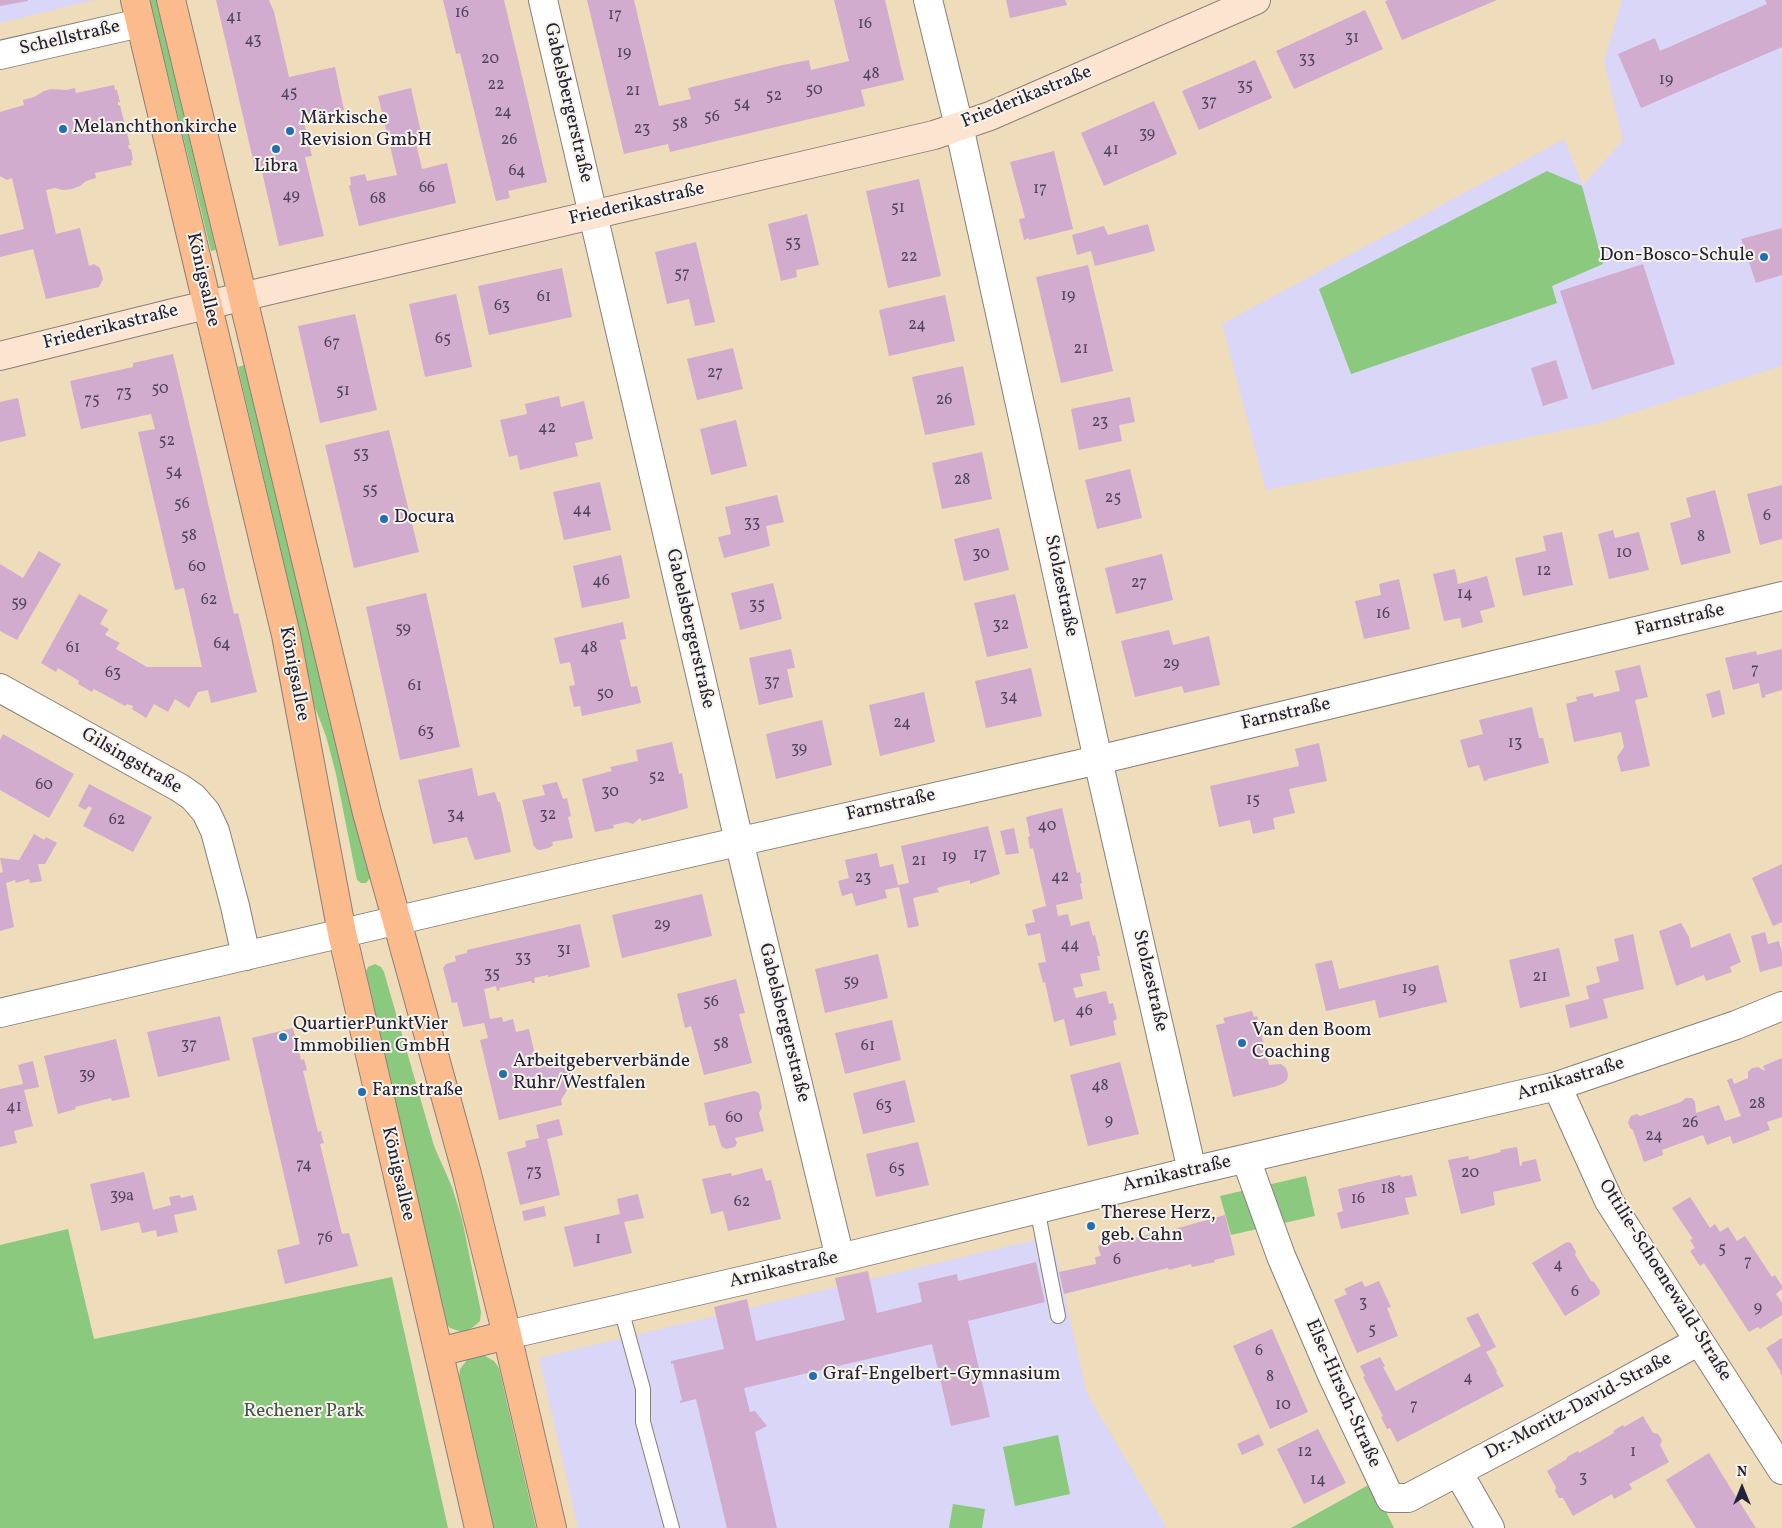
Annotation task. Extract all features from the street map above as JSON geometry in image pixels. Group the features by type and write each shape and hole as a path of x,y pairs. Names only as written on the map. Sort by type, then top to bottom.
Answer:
{"main road":[{"name":"Königsallee","path":"171,0 365,804 508,1335 552,1528"},
{"name":"Königsallee","path":"137,11 286,635 342,933 480,1528"},
{"path":"439,1352 508,1335"}],"street":[{"name":"Gabelsbergerstraße","path":"543,0 739,841 840,1258"},
{"name":"Stolzestraße","path":"928,0 959,126 1098,760 1192,1171"},
{"name":"Friederikastraße","path":"0,356 208,305 934,135 990,116 1256,0"},
{"name":"Schellstraße","path":"0,55 137,11"},
{"name":"Farnstraße","path":"0,1013 739,841 1098,760 1782,596"},
{"name":"Gilsingstraße","path":"0,688 193,797 206,812 216,831 246,956"},
{"name":"Arnikastraße","path":"508,1335 840,1258 1037,1208 1557,1086 1736,1025 1782,1006"},
{"name":"Ottilie-Schoenewald-Straße","path":"1557,1086 1609,1201 1782,1470"},
{"name":"Else-Hirsch-Straße","path":"1246,1159 1281,1256 1332,1375 1390,1498 1408,1498 1458,1472"},
{"name":"Dr.-Moritz-David-Straße","path":"1458,1472 1699,1341"},
{"path":"1458,1472 1490,1528"}],"lane":[{"path":"1037,1208 1058,1316"},
{"path":"621,1309 643,1389 643,1422 672,1528"}],"shaded area":[{"path":"0,0 95,0 0,23"},
{"path":"1622,0 1782,0 1782,366 1600,423 1266,490 1222,324 1564,139 1583,185 1623,140 1604,61"},
{"name":"Graf-Engelbert-Gymnasium","path":"1051,1236 1087,1394 1167,1528 578,1528 539,1358"}],"green space":[{"path":"150,0 156,0 216,250 211,251"},
{"path":"1547,171 1582,186 1603,264 1552,286 1557,303 1351,374 1319,289"},
{"path":"244,365 345,784 371,877 366,883 361,883 357,880 336,774 326,736 314,705 298,623 238,367"},
{"path":"375,964 381,967 384,972 434,1146 452,1187 462,1219 481,1312 480,1321 466,1331 450,1328 445,1322 366,971 368,967"},
{"path":"1306,1176 1315,1216 1231,1235 1220,1196"},
{"name":"Rechener Park","path":"68,1229 94,1339 392,1277 448,1528 0,1528 0,1245"},
{"path":"476,1356 485,1356 494,1361 499,1368 536,1528 494,1528 459,1377 460,1369 467,1360"},
{"path":"1058,1435 1070,1494 1015,1506 1003,1447"},
{"path":"1372,1483 1394,1528 1291,1528"},
{"path":"953,1504 985,1509 982,1528 949,1528"}],"building":[{"path":"0,0 28,0 28,1 0,6"},
{"path":"216,0 269,0 274,12 289,77 335,67 344,110 303,119 312,156 305,157 324,236 279,246 261,167 255,168"},
{"path":"443,0 504,0 547,182 508,191 510,198 496,201 460,53 456,54"},
{"path":"587,0 634,0 659,106 691,99 688,88 783,65 809,60 811,70 849,61 834,0 885,0 904,80 861,90 865,106 670,152 668,144 624,154"},
{"path":"1006,0 1065,0 1067,5 1010,18"},
{"path":"1497,0 1402,40 1385,1"},
{"path":"1765,0 1782,0 1782,47 1641,108 1618,54 1655,38 1660,51 1767,4"},
{"path":"1365,10 1383,49 1294,89 1276,51"},
{"path":"1255,60 1272,98 1199,130 1182,91"},
{"name":"Melanchthonkirche","path":"114,85 120,102 118,102 118,106 120,105 130,145 128,145 129,149 131,149 132,165 95,173 96,178 72,189 63,190 55,188 46,190 56,234 80,228 89,266 94,264 100,268 103,279 99,287 46,299 33,249 0,257 0,235 24,229 12,178 7,180 0,176 0,112 24,105 23,100 51,89 66,90 75,88 76,93"},
{"path":"411,88 422,137 415,139 422,169 447,163 456,203 359,226 349,186 351,185 350,177 365,174 367,181 397,175 378,96"},
{"path":"1154,101 1177,154 1104,186 1081,133"},
{"path":"1054,151 1073,229 1024,240 1019,219 1025,218 1010,162"},
{"path":"919,179 941,276 888,288 866,191"},
{"path":"807,214 819,265 796,270 797,277 781,281 768,224"},
{"path":"1148,224 1155,251 1095,266 1091,251 1077,255 1072,235 1104,226 1108,235"},
{"name":"Don-Bosco-Schule","path":"1782,228 1782,275 1756,283 1741,239"},
{"path":"696,242 715,322 695,326 689,299 667,304 655,252"},
{"path":"1643,264 1675,364 1592,390 1560,291"},
{"path":"1088,265 1113,371 1061,383 1036,277"},
{"path":"562,268 572,317 489,335 478,286"},
{"path":"456,294 472,367 425,377 409,304"},
{"path":"945,295 955,341 889,356 879,310"},
{"path":"355,314 377,410 320,423 298,326"},
{"path":"733,348 743,389 697,400 687,359"},
{"path":"173,354 234,614 238,613 257,692 211,703 208,690 198,692 189,708 175,699 168,712 154,704 146,718 132,709 133,706 127,704 125,706 94,689 92,692 78,684 79,681 58,668 56,672 41,663 79,594 108,610 100,624 109,629 105,635 120,643 116,649 147,667 202,667 184,588 175,590 138,432 155,429 151,414 81,429 70,381 133,367 133,363"},
{"path":"1556,360 1568,398 1543,406 1531,368"},
{"path":"963,366 975,425 925,435 912,377"},
{"path":"559,396 561,407 584,401 593,439 575,443 578,456 520,470 517,455 509,457 500,420 527,414 525,404"},
{"path":"1130,397 1135,422 1119,425 1122,441 1079,450 1071,409"},
{"path":"18,398 26,436 0,442 0,402"},
{"path":"736,420 747,466 711,475 700,429"},
{"path":"389,430 419,552 354,568 325,445"},
{"path":"982,452 992,499 942,509 932,463"},
{"path":"1130,469 1142,518 1097,529 1085,480"},
{"path":"600,482 611,530 564,540 553,492"},
{"path":"1782,485 1782,539 1760,545 1747,494"},
{"path":"1715,490 1731,553 1681,565 1670,523 1691,517 1686,498"},
{"path":"777,495 784,522 766,526 770,546 724,558 718,537 731,534 725,507"},
{"path":"999,528 1009,570 964,581 954,539"},
{"path":"1613,530 1615,538 1639,532 1649,570 1609,579 1598,534"},
{"path":"1562,532 1573,585 1523,596 1515,558 1546,551 1543,536"},
{"path":"39,551 61,564 17,640 0,631 0,564 23,578"},
{"path":"1162,554 1173,600 1116,614 1105,568"},
{"path":"621,555 630,598 582,608 573,566"},
{"path":"1455,569 1458,584 1487,576 1495,607 1480,611 1483,622 1462,628 1460,618 1444,621 1433,574"},
{"path":"1399,579 1410,629 1364,639 1355,601 1381,595 1379,584"},
{"path":"773,583 782,619 740,630 731,593"},
{"path":"426,593 460,747 400,760 366,607"},
{"path":"1015,594 1028,648 987,657 974,603"},
{"path":"623,622 626,639 620,640 631,687 637,686 641,703 582,716 580,706 574,707 569,686 575,685 570,662 560,664 554,638"},
{"path":"1169,630 1173,645 1209,636 1220,685 1184,693 1182,686 1135,697 1121,641"},
{"path":"791,649 795,668 787,669 793,697 759,705 749,658"},
{"path":"1782,649 1782,690 1765,695 1766,697 1762,698 1759,683 1733,690 1725,658 1756,651 1757,655"},
{"path":"1640,665 1648,697 1635,700 1650,766 1621,772 1617,757 1624,747 1621,732 1574,742 1566,704 1577,701 1576,697 1593,693 1594,697 1620,691 1615,671"},
{"path":"1031,668 1042,716 986,728 975,681"},
{"path":"1720,690 1725,714 1712,718 1706,694"},
{"path":"924,692 935,742 880,756 869,705"},
{"path":"1532,707 1539,738 1543,738 1549,763 1484,781 1479,765 1468,768 1460,740 1483,734 1479,720"},
{"path":"822,720 832,765 776,779 766,734"},
{"path":"3,734 74,774 49,818 0,790 0,740"},
{"path":"672,742 679,774 682,773 688,808 642,821 640,818 633,824 627,822 613,825 614,828 595,832 582,779 612,771 610,767 638,761 636,750"},
{"path":"1319,743 1327,781 1289,789 1295,813 1273,818 1275,829 1253,834 1250,820 1219,827 1210,786 1299,766 1295,749"},
{"path":"472,768 478,796 495,792 498,802 500,802 511,852 475,860 467,837 433,844 418,780"},
{"path":"557,782 563,799 567,798 571,816 568,817 573,838 552,842 553,845 549,848 536,849 522,800 545,795 542,785"},
{"path":"89,784 152,817 133,852 83,826 92,808 89,806 85,810 78,806"},
{"path":"1062,808 1077,873 1080,872 1083,899 1056,905 1058,916 1068,914 1071,926 1089,921 1093,936 1095,935 1100,956 1097,956 1100,970 1080,974 1083,986 1073,988 1076,998 1106,991 1109,1004 1113,1003 1117,1019 1113,1021 1116,1035 1070,1046 1064,1019 1054,1022 1045,982 1043,983 1038,963 1046,962 1040,933 1028,936 1025,924 1035,922 1032,910 1046,906 1033,848 1030,849 1028,837 1030,836 1026,817"},
{"path":"988,826 1000,874 970,884 970,880 940,887 937,888 939,892 913,898 919,926 908,928 899,887 885,890 887,898 856,906 852,893 842,896 838,881 849,878 845,860 877,853 880,867 893,864 898,885 909,883 901,846"},
{"path":"1014,828 1019,853 1006,855 1000,831"},
{"path":"34,834 44,840 46,837 57,843 45,864 38,864 42,881 30,883 29,879 16,883 15,880 6,883 14,927 0,931 0,873 3,872 0,858 19,860"},
{"path":"1782,864 1782,922 1773,926 1752,878"},
{"path":"702,894 712,936 622,958 612,915"},
{"path":"1681,923 1689,937 1691,948 1730,933 1741,962 1730,967 1732,972 1706,981 1704,975 1676,986 1659,931"},
{"path":"580,924 590,967 548,977 548,975 534,978 535,983 531,981 499,988 500,990 497,991 496,986 484,989 490,1019 502,1017 503,1022 513,1019 516,1032 529,1029 537,1064 562,1058 569,1062 573,1081 561,1100 562,1105 499,1120 480,1040 488,1038 484,1023 463,1027 457,1002 452,1003 443,968 446,964 456,961 455,956 467,953 467,950"},
{"path":"1765,932 1768,944 1779,941 1782,953 1782,966 1760,972 1751,936"},
{"path":"1633,934 1644,989 1603,999 1608,1018 1570,1028 1565,1005 1589,999 1586,986 1600,982 1596,967 1619,961 1614,939"},
{"path":"1559,948 1570,996 1520,1008 1509,960"},
{"path":"878,954 888,998 825,1013 815,969"},
{"path":"1332,960 1339,989 1438,965 1447,1002 1379,1018 1375,1000 1326,1011 1315,964"},
{"path":"736,979 745,1013 739,1014 752,1063 704,1075 691,1026 685,1028 677,994"},
{"name":"Van den Boom Coaching","path":"1252,1011 1254,1017 1257,1016 1269,1065 1281,1064 1286,1068 1287,1080 1274,1087 1233,1097 1216,1025 1225,1023 1223,1018"},
{"path":"220,1016 230,1060 158,1077 147,1032"},
{"path":"892,1020 901,1060 845,1074 835,1033"},
{"path":"293,1028 301,1060 304,1059 307,1070 303,1071 318,1132 321,1131 324,1143 320,1144 342,1234 349,1233 358,1266 285,1284 277,1250 300,1244 252,1038"},
{"path":"116,1039 130,1097 112,1101 111,1098 75,1107 76,1109 58,1114 44,1056"},
{"path":"1782,1058 1782,1117 1767,1122 1770,1130 1733,1144 1730,1136 1707,1145 1703,1135 1662,1150 1663,1155 1644,1162 1633,1130 1628,1122 1631,1116 1637,1114 1640,1116 1681,1102 1686,1098 1692,1098 1695,1102 1696,1113 1719,1105 1725,1121 1741,1116 1727,1080 1732,1078 1734,1084 1748,1078 1748,1072 1752,1068 1758,1067 1765,1071 1763,1066"},
{"path":"33,1061 39,1087 24,1090 33,1126 14,1131 17,1143 0,1147 0,1089 23,1084 18,1065"},
{"path":"1120,1062 1139,1134 1088,1146 1070,1075"},
{"path":"905,1080 915,1122 863,1134 853,1093"},
{"path":"754,1091 759,1093 762,1107 759,1113 764,1131 735,1138 737,1143 735,1147 726,1149 722,1147 715,1125 709,1126 704,1103"},
{"path":"559,1119 563,1135 547,1139 560,1195 520,1205 507,1152 526,1147 525,1141 539,1138 536,1125"},
{"path":"918,1142 929,1185 876,1197 866,1154"},
{"path":"1517,1147 1520,1166 1522,1162 1536,1159 1541,1181 1493,1192 1495,1205 1461,1214 1448,1160 1468,1156 1469,1160 1501,1152 1500,1150"},
{"path":"762,1168 766,1181 771,1180 781,1219 728,1231 723,1211 711,1214 702,1179 731,1173 732,1176"},
{"path":"144,1172 153,1210 171,1205 169,1197 180,1195 181,1198 193,1195 197,1210 174,1215 178,1232 157,1237 156,1230 142,1233 139,1222 101,1231 90,1184"},
{"path":"1400,1175 1401,1177 1412,1175 1417,1196 1405,1198 1409,1214 1341,1229 1337,1213 1343,1211 1338,1189"},
{"path":"638,1194 644,1218 624,1222 632,1253 574,1267 564,1227 620,1214 617,1199"},
{"path":"1690,1197 1710,1228 1715,1224 1720,1232 1728,1227 1737,1241 1745,1236 1772,1277 1775,1275 1782,1286 1782,1289 1776,1294 1782,1303 1782,1315 1760,1329 1758,1327 1749,1332 1704,1263 1700,1266 1690,1251 1695,1248 1690,1240 1693,1239 1672,1208"},
{"path":"544,1206 546,1216 524,1221 522,1211"},
{"path":"1225,1215 1235,1255 1214,1260 1215,1262 1192,1267 1191,1264 1169,1270 1168,1268 1064,1294 1059,1272 1096,1264 1095,1257 1101,1256 1098,1247 1102,1243 1109,1241 1112,1243 1160,1233"},
{"path":"1567,1242 1571,1243 1576,1252 1575,1255 1591,1281 1594,1282 1600,1291 1599,1295 1565,1316 1532,1263"},
{"path":"1036,1262 1045,1302 968,1321 990,1417 951,1426 932,1344 744,1388 750,1412 755,1411 767,1426 755,1432 777,1528 727,1528 696,1399 680,1403 682,1400 673,1363 671,1364 671,1361 724,1349 714,1307 747,1299 756,1341 845,1320 835,1278 868,1271 877,1313 922,1302 918,1283 957,1274 958,1281"},
{"path":"1362,1281 1365,1287 1379,1281 1391,1307 1387,1308 1398,1336 1357,1353 1334,1300 1347,1294 1344,1289"},
{"path":"1478,1313 1496,1347 1486,1352 1504,1386 1397,1442 1390,1428 1387,1429 1381,1417 1383,1416 1363,1377 1365,1376 1360,1366 1380,1357 1385,1366 1383,1367 1396,1391 1481,1346 1466,1318"},
{"path":"1272,1329 1308,1412 1270,1429 1233,1346"},
{"path":"1782,1338 1782,1376 1766,1348"},
{"path":"1643,1416 1653,1433 1658,1434 1662,1440 1660,1445 1669,1462 1629,1484 1632,1489 1614,1499 1612,1494 1573,1516 1563,1498 1559,1498 1555,1491 1556,1487 1547,1471 1567,1459 1567,1457 1578,1451 1579,1453 1614,1433 1613,1431 1623,1425 1624,1427"},
{"path":"1318,1429 1346,1483 1304,1504 1277,1449"},
{"path":"1259,1434 1264,1445 1242,1455 1237,1444"},
{"path":"1709,1453 1756,1528 1696,1528 1666,1480"}],"place":[{"name":"Melanchthonkirche","path":"63,129"},
{"name":"Märkische Revision GmbH","path":"290,131"},
{"name":"Libra","path":"276,149"},
{"name":"Don-Bosco-Schule","path":"1764,257"},
{"name":"Docura","path":"384,519"},
{"name":"QuartierPunktVier Immobilien GmbH","path":"283,1037"},
{"name":"Van den Boom Coaching","path":"1242,1043"},
{"name":"Arbeitgeberverbände Ruhr/Westfalen","path":"503,1074"},
{"name":"Farnstraße","path":"362,1092"},
{"name":"Therese Herz, geb. Cahn","path":"1091,1226"},
{"name":"Graf-Engelbert-Gymnasium","path":"813,1376"}]}
